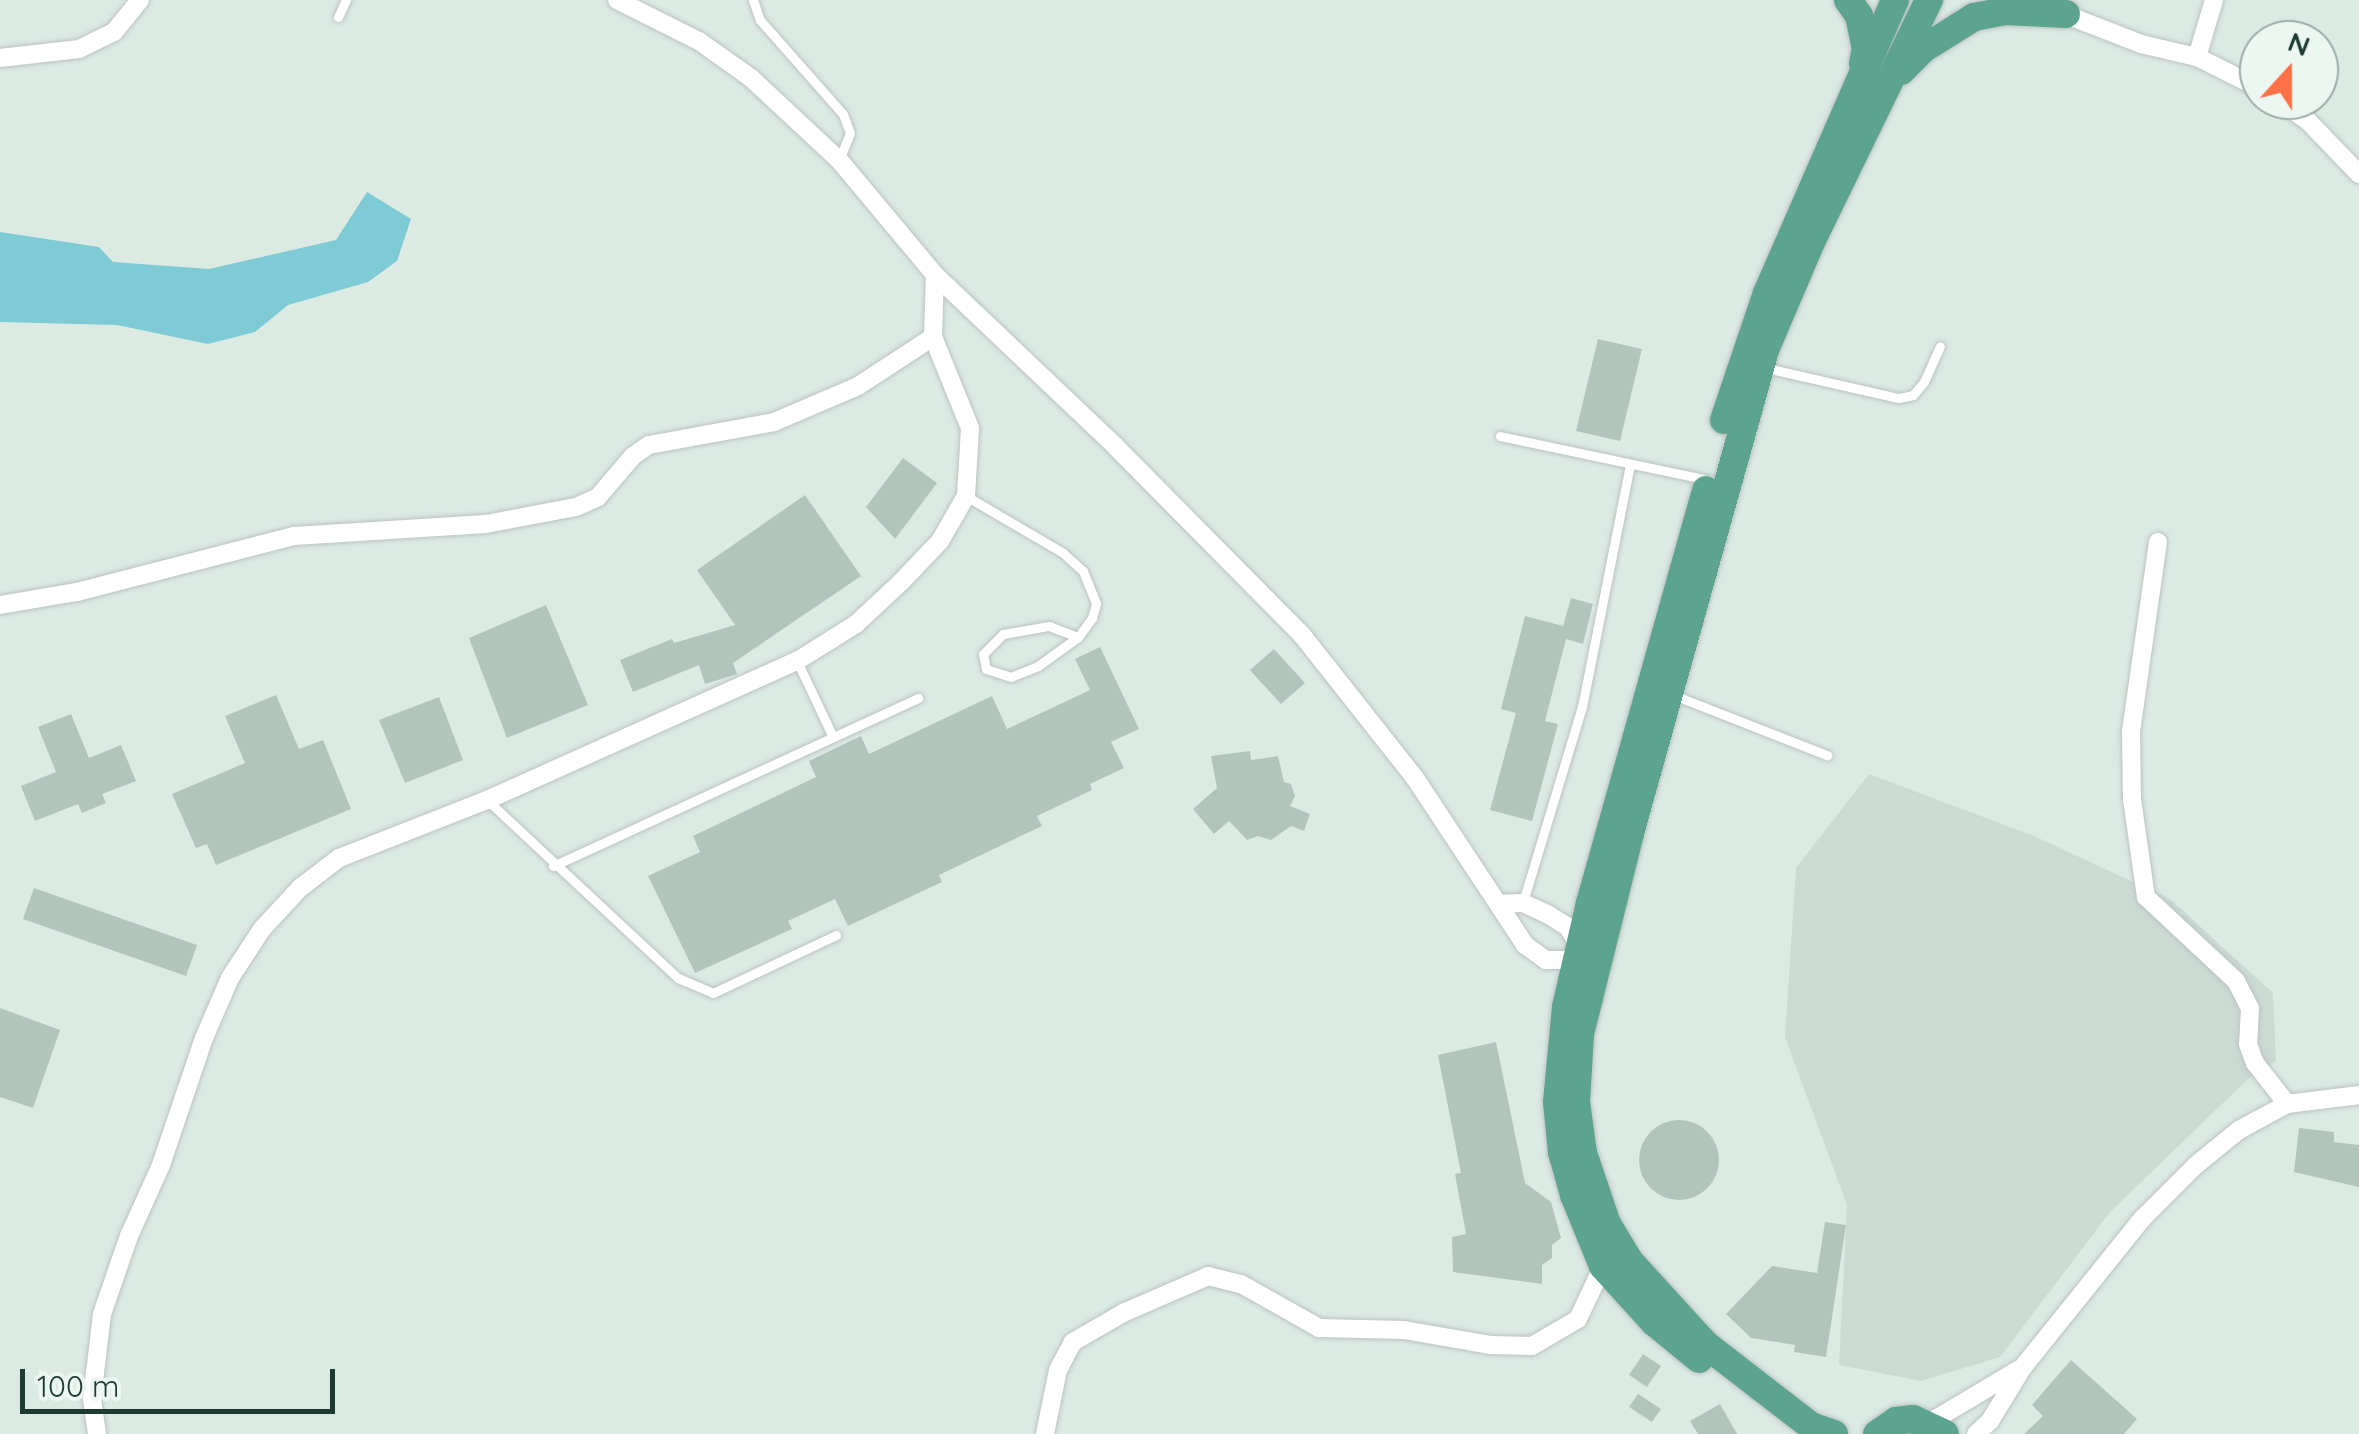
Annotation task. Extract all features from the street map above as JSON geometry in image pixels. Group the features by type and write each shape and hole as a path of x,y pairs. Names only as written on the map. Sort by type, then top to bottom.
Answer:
{"main road":[{"path":"1848,0 1859,16 1871,84"},
{"path":"1834,1434 1811,1426 1760,1389 1669,1307 1630,1262 1607,1224 1583,1153 1576,1102 1580,1034 1668,693 1760,366 1871,84 1895,0"},
{"path":"1795,1434 1654,1322 1603,1266 1574,1195 1562,1152 1557,1102 1566,1008 1590,902 1748,342 1871,84 1928,0"},
{"path":"1871,84 1974,18 2004,11 2058,7"},
{"path":"1877,1434 1896,1422 1937,1429"}],"street":[{"path":"0,58 79,50 114,32 140,0"},
{"path":"617,0 699,41 751,78 839,160 935,275 1142,473 1302,635 1415,778 1516,934 1546,960 1566,960 1581,949 1568,927 1523,903 1500,904"},
{"path":"2020,0 2058,7 2140,44 2197,57 2239,78"},
{"path":"2197,57 2214,0"},
{"path":"2307,120 2359,174"},
{"path":"97,1434 92,1398 102,1314 230,978 262,929 300,888 339,858 487,800 797,662 856,624 901,582 940,541 966,496 970,428 933,337 935,275"},
{"path":"0,605 76,592 294,536 486,524 576,508 598,497 633,456 650,445 774,422 858,386 933,337"},
{"path":"2158,542 2131,731 2132,799 2146,896 2236,981 2250,1008 2248,1044 2255,1063 2287,1104"},
{"path":"1976,1434 1990,1421 2022,1368 2142,1220 2196,1166 2239,1130 2287,1104 2359,1095"},
{"path":"1045,1434 1058,1370 1073,1342 1123,1313 1208,1276 1241,1284 1319,1328 1404,1330 1490,1345 1532,1346 1578,1319 1603,1266"},
{"path":"1937,1429 2022,1368"}],"lane":[{"path":"338,17 346,0"},
{"path":"753,0 760,20 842,114 850,132 839,160"},
{"path":"1760,366 1898,398 1913,395 1924,382 1940,346"},
{"path":"1500,436 1709,480"},
{"path":"1523,903 1582,707 1630,464"},
{"path":"966,496 1063,552 1082,571 1096,604 1092,618 1078,637 1038,666 1011,678 986,669 982,661 989,646 1003,634 1032,626 1050,626 1078,637"},
{"path":"797,662 832,737"},
{"path":"1668,693 1827,755"},
{"path":"553,866 918,698"},
{"path":"487,800 553,866 678,978 713,992 836,935"}],"shaded area":[{"path":"1869,774 2034,836 2170,899 2273,993 2276,1061 2249,1078 2110,1212 2000,1357 1921,1381 1839,1365 1847,1205 1785,1037 1796,868"}],"water":[{"path":"367,192 411,219 397,261 368,282 288,305 255,332 208,344 117,325 0,322 0,232 99,247 113,262 209,269 336,240"}],"building":[{"path":"1598,339 1642,349 1620,441 1576,431"},
{"path":"903,458 937,483 895,539 866,507"},
{"path":"805,495 861,576 733,663 737,674 705,684 699,665 633,692 620,660 672,639 674,643 735,625 697,570"},
{"path":"1571,598 1593,604 1583,644 1566,639 1545,721 1558,724 1532,821 1490,810 1516,713 1501,709 1525,616 1563,626"},
{"path":"546,605 588,705 507,738 469,638"},
{"path":"1100,647 1139,729 1111,742 1124,768 1090,784 1092,790 1037,816 1042,826 939,875 942,882 848,926 835,899 788,921 792,929 695,973 648,876 700,852 693,836 816,777 809,761 861,736 869,754 992,696 1007,729 1090,690 1075,659"},
{"path":"1274,649 1305,683 1281,704 1250,670"},
{"path":"276,695 299,749 323,740 351,809 216,865 207,844 196,848 172,794 245,763 225,716"},
{"path":"439,697 463,760 405,783 379,720"},
{"path":"71,714 89,758 121,745 136,781 102,794 106,803 82,813 78,804 35,821 21,786 56,772 38,727"},
{"path":"1250,751 1251,760 1278,756 1284,782 1291,784 1295,796 1290,806 1310,814 1304,831 1291,826 1271,840 1258,836 1247,840 1229,821 1214,834 1193,809 1217,788 1211,756"},
{"path":"34,888 197,945 186,976 23,919"},
{"path":"0,1008 60,1030 33,1108 0,1097"},
{"path":"1496,1042 1525,1183 1551,1202 1561,1238 1552,1245 1552,1258 1542,1265 1542,1284 1453,1272 1452,1237 1466,1234 1455,1174 1461,1173 1438,1055"},
{"path":"1679,1120 1694,1123 1707,1132 1716,1145 1716,1175 1707,1188 1694,1197 1679,1200 1664,1197 1651,1188 1642,1175 1639,1160 1642,1145 1651,1132 1664,1123"},
{"path":"2299,1128 2334,1132 2334,1142 2359,1145 2359,1187 2294,1172"},
{"path":"1825,1222 1846,1225 1826,1357 1794,1352 1795,1345 1751,1338 1726,1314 1772,1266 1817,1273"},
{"path":"1643,1354 1661,1366 1647,1387 1629,1375"},
{"path":"2071,1360 2137,1419 2124,1434 2024,1434 2043,1416 2032,1405"},
{"path":"1638,1394 1661,1409 1652,1422 1629,1407"},
{"path":"1720,1404 1737,1434 1698,1434 1690,1421"}]}
